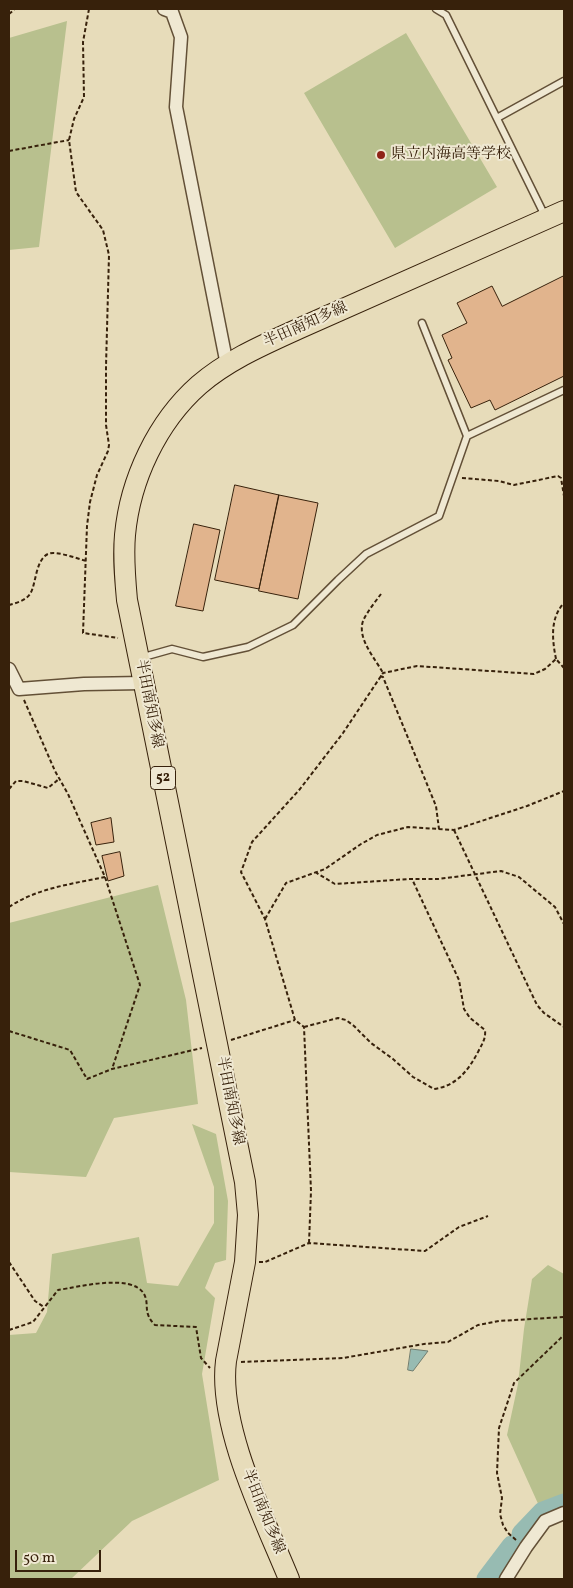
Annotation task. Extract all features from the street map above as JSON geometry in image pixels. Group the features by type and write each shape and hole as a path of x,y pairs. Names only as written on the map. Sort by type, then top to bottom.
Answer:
{"main road":[{"name":"半田南知多線","path":"289,1579 244,1468 232,1426 225,1368 245,1262 248,1215 245,1182 127,600 124,564 125,535 130,504 141,470 153,444 169,420 199,385 227,364 298,329 555,215"}],"street":[{"path":"164,9 172,12 181,37 176,107 227,364"},
{"path":"9,669 19,689 84,684 143,683"},
{"path":"506,1579 545,1521 564,1513"}],"lane":[{"path":"436,9 446,15 497,118 555,215"},
{"path":"497,118 564,81"},
{"path":"137,649 172,649 203,657 248,647 293,625 366,554 439,516 467,436 422,323"},
{"path":"467,436 564,390"}],"path":[{"path":"9,14 15,9"},
{"path":"89,9 83,42 84,97 74,119 69,140 76,192 103,230 109,255 106,366 108,445 90,502 83,633 137,649"},
{"path":"9,151 69,140"},
{"path":"453,476 499,481 514,485 558,476 561,478 564,496"},
{"path":"9,605 24,600 29,596 40,562 46,555 54,552 86,561"},
{"path":"381,594 363,622 362,631 364,640 383,672"},
{"path":"564,603 555,617 553,645 556,659 564,668"},
{"path":"304,1027 295,1020 265,920 241,872 252,842 300,789 343,734 383,672 417,666 534,674 545,669 556,659"},
{"path":"380,676 383,678 436,806 439,829"},
{"path":"19,689 105,877 140,984 112,1069"},
{"path":"9,789 16,781 48,788 60,779"},
{"path":"265,920 286,883 325,869 377,835 408,827 454,830 527,806 564,791"},
{"path":"454,830 536,1005 564,1028"},
{"path":"315,872 335,884 438,879 501,871 519,877 554,907 564,924"},
{"path":"9,907 23,897 50,888 105,877"},
{"path":"304,1027 338,1018 346,1020 412,1077 434,1089 450,1085 470,1067 486,1037 485,1030 470,1018 464,1009 459,980 412,879"},
{"path":"9,1031 70,1050 87,1079 112,1069 217,1045 295,1020"},
{"path":"304,1027 302,1030 312,1191 309,1243"},
{"path":"245,1262 265,1262 309,1243 425,1251 459,1227 488,1216"},
{"path":"9,1262 35,1301 44,1307"},
{"path":"9,1330 33,1322 58,1290 110,1282 137,1287 144,1294 148,1318 155,1325 196,1327 201,1358 213,1373 247,1363 344,1358 424,1344 448,1342 478,1325 499,1321 564,1317"},
{"path":"526,1547 508,1533 503,1525 500,1514 502,1498 496,1473 499,1428 514,1383 564,1334"}],"green space":[{"path":"67,21 39,247 9,250 9,38"},
{"path":"406,33 497,187 395,248 304,93"},
{"path":"158,885 186,1000 198,1104 114,1118 86,1177 9,1172 9,923"},
{"path":"192,1124 216,1134 228,1201 226,1260 215,1263 205,1288 215,1298 202,1374 219,1480 132,1521 71,1579 9,1579 9,1335 36,1333 47,1312 52,1254 139,1237 147,1283 178,1286 214,1223 214,1187"},
{"path":"548,1265 564,1274 564,1498 540,1508 507,1435 518,1384 532,1279"}],"water":[{"path":"411,1349 428,1351 413,1371 408,1370"}],"building":[{"path":"564,276 564,376 495,410 490,400 471,408 448,360 452,358 442,335 467,323 457,303 492,286 502,306"},
{"path":"235,485 279,495 259,589 215,580"},
{"path":"279,495 318,503 298,599 259,591"},
{"path":"194,524 220,530 203,611 176,606"},
{"path":"111,818 114,842 96,845 91,823"},
{"path":"120,852 124,876 108,881 102,856"}],"waterway":[{"path":"522,1534 543,1512 564,1504"},
{"path":"487,1579 512,1546"}],"place":[{"name":"県立内海高等学校","path":"381,155"}]}
